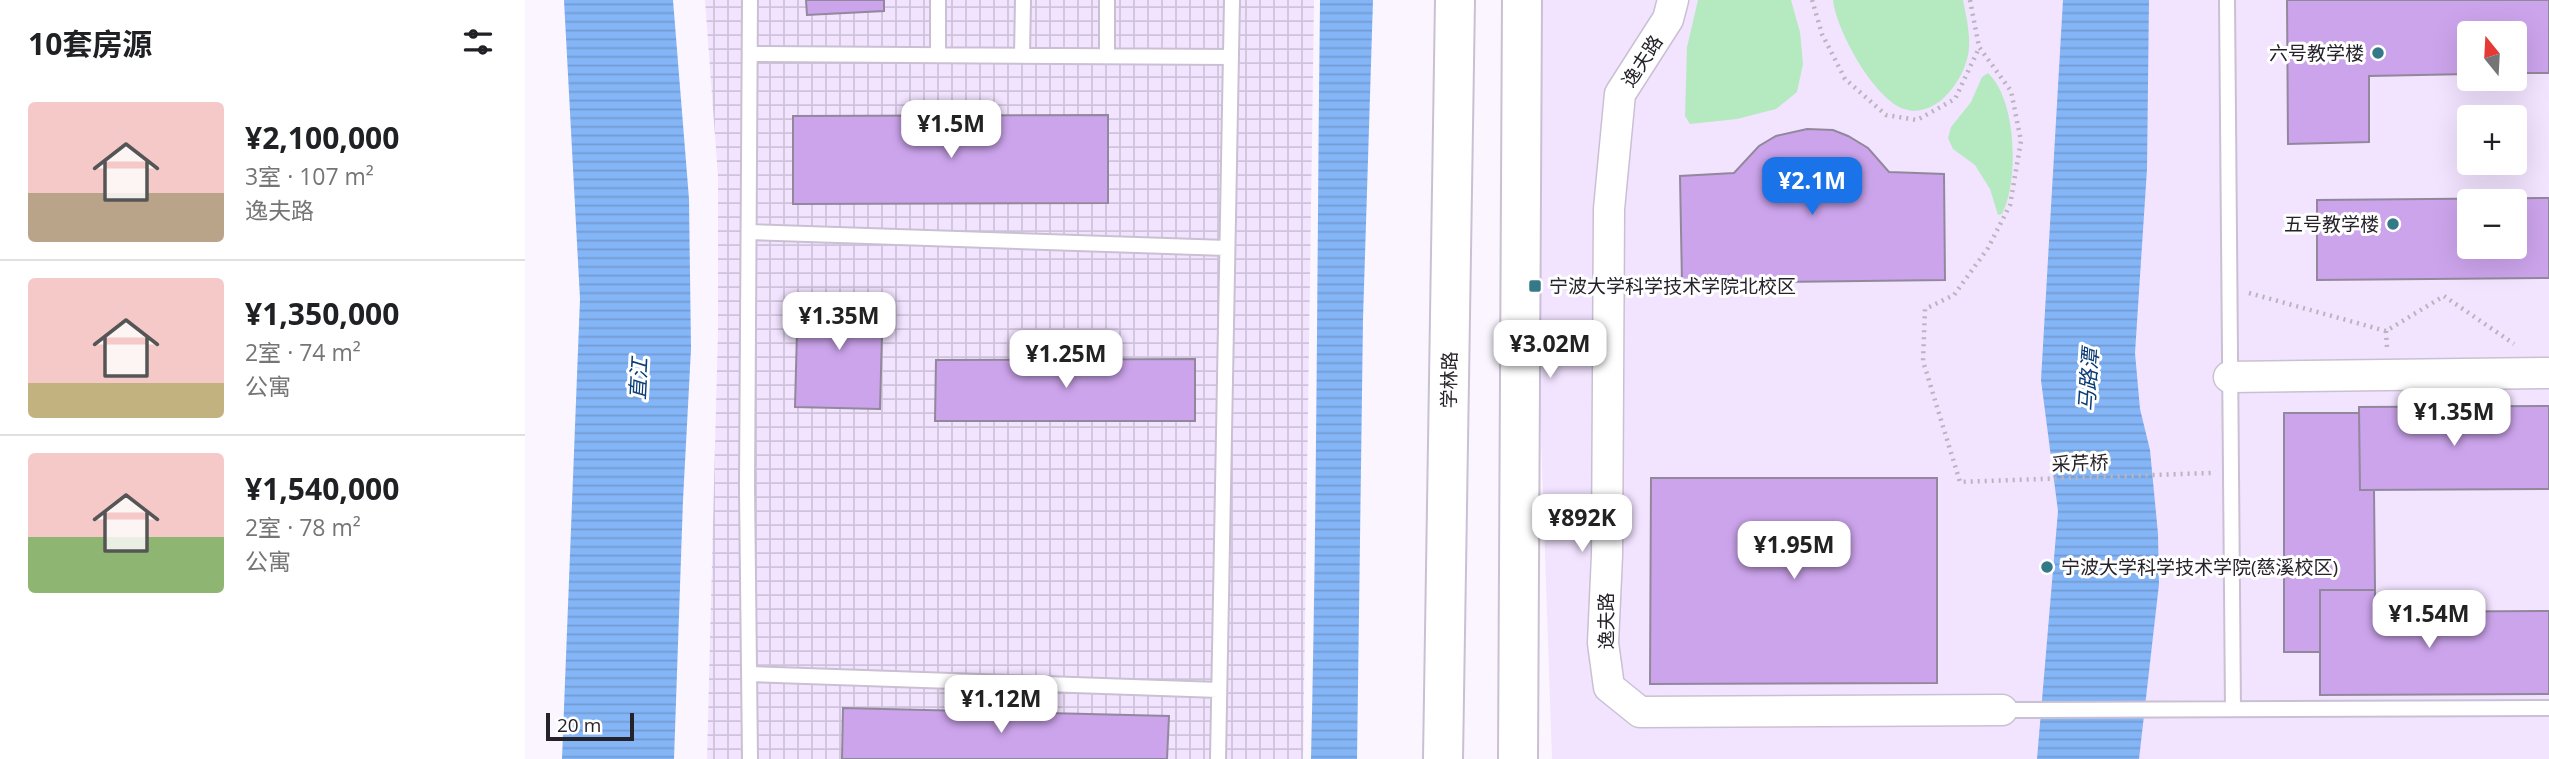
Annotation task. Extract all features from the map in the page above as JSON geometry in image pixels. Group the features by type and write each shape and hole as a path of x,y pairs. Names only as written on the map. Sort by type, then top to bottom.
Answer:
{"main road":[{"name":"学林路","path":"1443,759 1455,0"},
{"path":"1518,759 1522,0"}],"street":[{"name":"逸夫路","path":"1673,0 1668,19 1620,94 1611,197 1607,555 1603,643 1609,687 1640,712 2002,710"},
{"path":"2229,377 2549,373"}],"lane":[{"path":"750,0 747,488 750,759"},
{"path":"938,0 938,55"},
{"path":"1023,0 1023,55"},
{"path":"1107,0 1107,56"},
{"path":"1218,759 1232,0"},
{"path":"2227,0 2233,709"},
{"path":"751,54 1231,57"},
{"path":"749,232 1227,248"},
{"path":"750,674 1219,691"},
{"path":"2002,710 2549,708"}],"path":[{"path":"1812,0 1822,34 1845,79 1886,115 1917,120 1955,99 1979,47 1970,0"},
{"name":"采芹桥","path":"1979,47 2011,91 2021,141 2010,205 1988,248 1954,295 1925,309 1923,361 1960,482 2231,472"},
{"path":"2228,287 2386,331 2444,296 2524,350"}],"shaded area":[{"path":"705,0 1314,0 1303,759 707,759 718,330 718,176"},
{"name":"宁波大学科学技术学院(慈溪校区)","path":"1539,0 2549,0 2549,759 1552,759 1539,375"}],"green space":[{"path":"1698,0 1791,0 1800,32 1803,64 1797,92 1776,109 1737,119 1690,124 1685,116 1687,47"},
{"path":"1833,0 1963,0 1969,48 1963,71 1956,83 1939,102 1928,108 1916,111 1892,103 1858,62 1841,28"},
{"path":"1988,73 1998,85 2005,102 2012,141 2011,182 2002,214 1998,215 1990,189 1975,165 1953,149 1948,138 1951,127 1971,102 1982,77"}],"water":[{"name":"直江","path":"564,0 673,0 689,199 691,349 674,759 562,759 580,299"},
{"path":"1320,0 1373,0 1363,319 1357,759 1311,759"},
{"name":"马路潭","path":"2063,0 2149,0 2147,169 2135,353 2140,409 2150,450 2158,534 2159,584 2139,759 2037,759 2058,511 2041,380"}],"building":[{"path":"806,0 884,0 884,11 807,15"},
{"name":"六号教学楼","path":"2287,0 2549,0 2549,73 2527,73 2527,21 2457,21 2457,74 2369,76 2369,142 2288,144"},
{"path":"1108,115 1108,203 793,204 793,116"},
{"path":"1807,129 1833,130 1848,136 1868,148 1889,172 1944,174 1945,280 1682,283 1680,176 1734,173 1759,146 1776,136"},
{"name":"五号教学楼","path":"2527,198 2549,198 2549,278 2317,280 2317,200 2457,199 2457,259 2527,259"},
{"path":"798,294 883,297 880,409 795,407"},
{"path":"1195,359 1195,421 935,421 936,360"},
{"path":"2549,406 2549,489 2360,490 2359,407"},
{"path":"2284,413 2359,413 2360,490 2374,490 2375,590 2320,590 2320,652 2284,652"},
{"path":"1651,478 1937,478 1937,683 1650,684"},
{"path":"2320,590 2375,590 2375,612 2549,611 2549,694 2320,695"},
{"path":"843,708 1169,716 1167,759 842,759"}],"place":[{"name":"六号教学楼","path":"2378,53"},
{"name":"五号教学楼","path":"2393,224"},
{"name":"宁波大学科学技术学院北校区","path":"1535,286"},
{"name":"宁波大学科学技术学院(慈溪校区)","path":"2047,567"}]}
